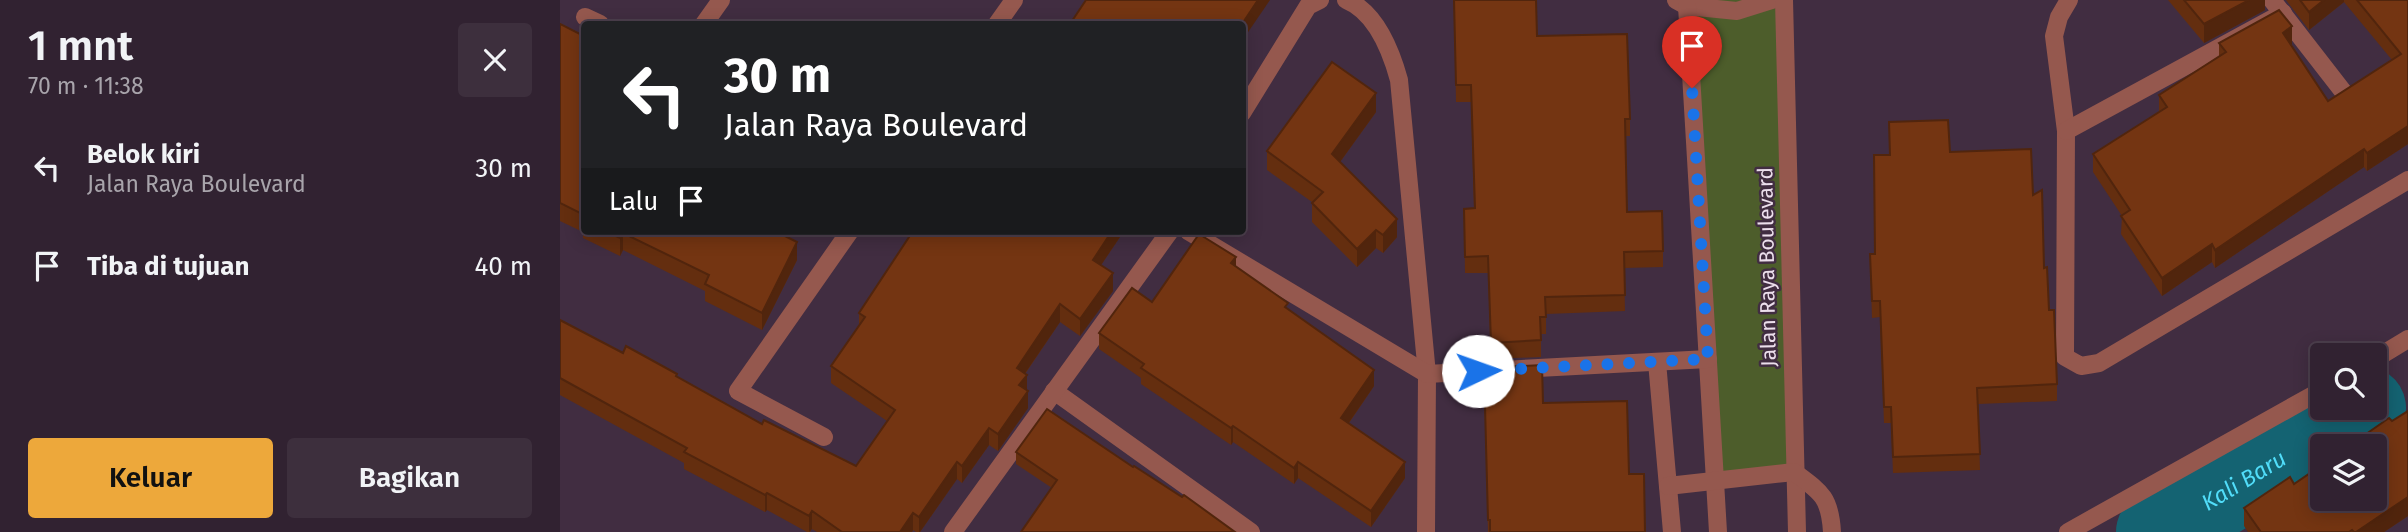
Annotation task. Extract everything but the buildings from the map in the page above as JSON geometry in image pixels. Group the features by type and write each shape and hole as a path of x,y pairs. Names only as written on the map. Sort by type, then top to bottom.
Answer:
{"street":[{"path":"706,21 721,0"},
{"path":"999,21 1014,0"},
{"path":"1246,107 1308,6 1320,0"},
{"path":"1346,0 1360,5 1382,36 1393,56 1399,80 1427,374 1426,532"},
{"path":"1718,532 1682,3 1737,11 1772,0"},
{"name":"Jalan Raya Boulevard","path":"1784,0 1797,532"},
{"path":"2069,0 2059,17 2054,36 2066,131 2065,357 2081,366 2099,363 2408,180"},
{"path":"2066,131 2277,7 2345,94"},
{"path":"824,437 738,391 847,235"},
{"path":"953,532 1167,235"},
{"path":"1195,235 1427,374 1708,359"},
{"path":"2387,352 2408,339"},
{"path":"1657,362 1672,532"},
{"path":"1054,391 1251,532"},
{"path":"2068,532 2310,397"},
{"path":"1668,486 1794,472 1817,489 1831,510 1832,532"}],"green space":[{"path":"1676,0 1784,0 1794,472 1715,479 1687,7"}],"waterway":[{"name":"Kali Baru","path":"2158,532 2344,420"}],"route":[{"path":"1478,371 1708,359 1692,88"}]}
